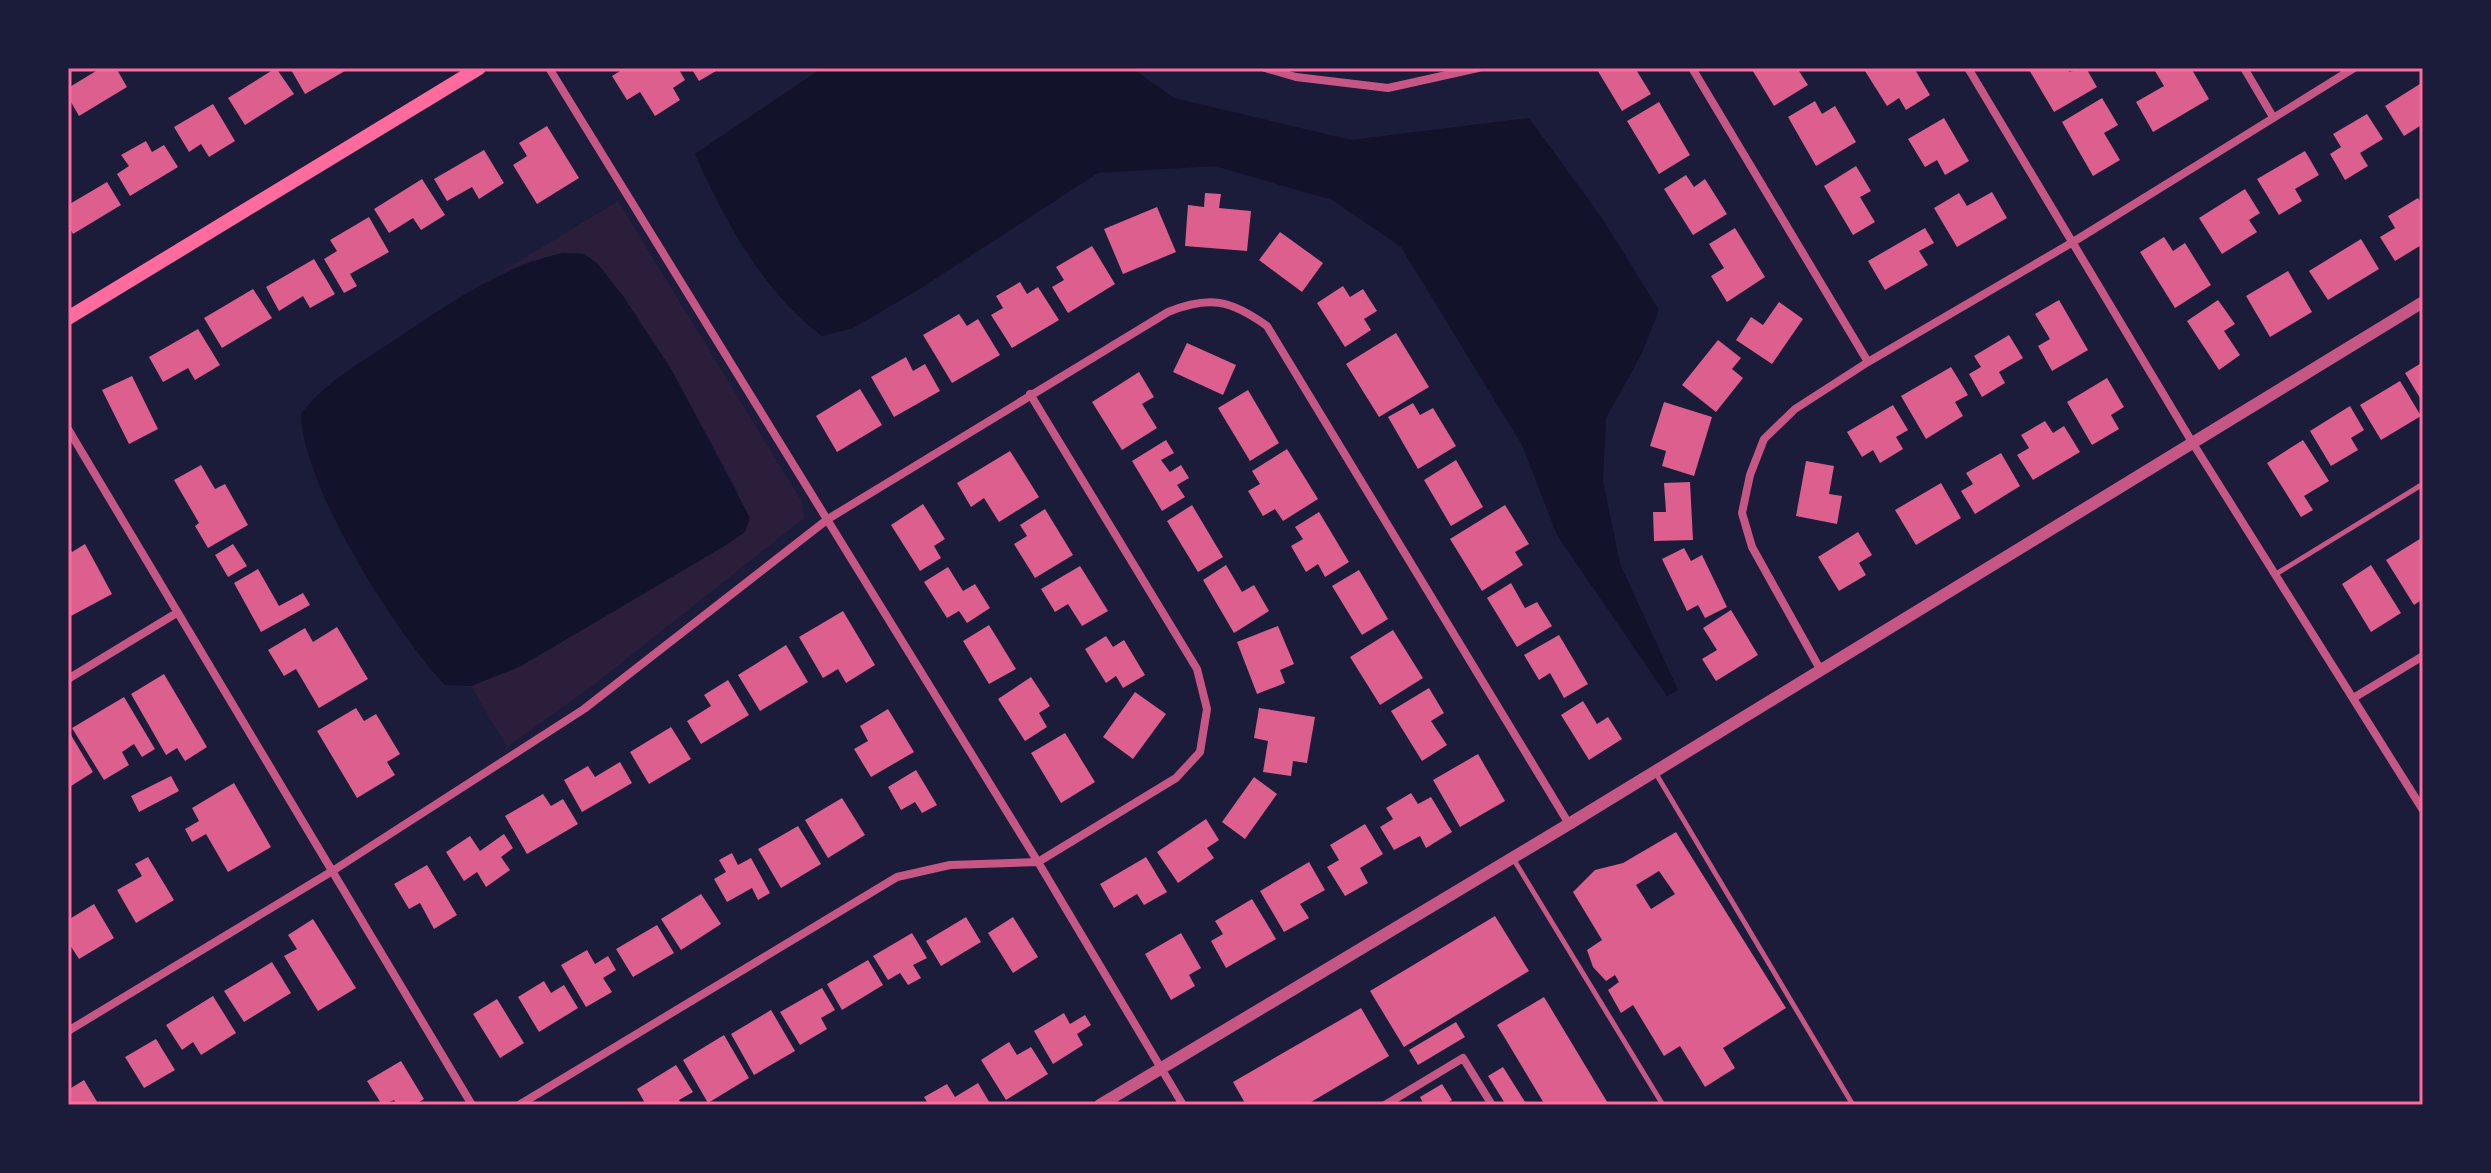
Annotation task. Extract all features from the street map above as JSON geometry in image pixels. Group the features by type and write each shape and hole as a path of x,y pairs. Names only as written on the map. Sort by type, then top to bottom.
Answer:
{"main road":[{"path":"68,318 479,68"}],"street":[{"path":"549,68 1038,862 1183,1105"},
{"path":"1265,68 1296,77 1388,88 1478,68"},
{"path":"1692,68 1868,362"},
{"path":"1968,68 2192,442 2355,697 2423,810"},
{"path":"2244,68 2273,117"},
{"path":"1820,669 1752,547 1742,513 1750,475 1764,439 1795,409 1868,362 2073,242 2354,68"},
{"path":"68,1031 334,870 584,709 828,519 1168,312 1195,301 1219,302 1244,310 1267,326 1569,824"},
{"path":"1100,1105 1569,824 2423,302"},
{"path":"519,1105 897,877 950,865 1038,862 1176,778 1200,752 1207,709 1197,669 1030,394"},
{"path":"68,429 175,614 334,870 472,1105"},
{"path":"68,679 175,614"},
{"path":"2355,697 2423,656"},
{"path":"1385,1105 1463,1058 1492,1105"}],"lane":[{"path":"2276,574 2423,484"},
{"path":"1654,771 1853,1105"},
{"path":"1512,856 1663,1105"}],"shaded area":[{"path":"822,68 1132,68 1174,98 1351,140 1529,118 1602,218 1659,310 1642,353 1606,418 1603,481 1620,564 1678,690 1667,696 1557,535 1522,445 1401,247 1332,200 1215,166 1098,173 918,290 853,328 822,336 801,319 764,277 733,229 695,154"},
{"path":"618,201 802,502 804,518 591,687 507,747 471,686 521,666 726,545 738,492 671,369 623,296 532,260 495,276"},
{"path":"562,253 584,254 597,263 623,296 671,369 750,518 745,532 726,545 521,666 471,686 445,685 378,595 334,518 317,480 301,414 321,392 344,374 453,301 516,268"}],"building":[{"path":"101,68 116,68 127,87 79,116 68,97 68,88"},
{"path":"276,68 294,94 245,125 228,98"},
{"path":"290,68 350,68 305,94"},
{"path":"625,68 678,68 685,80 673,88 680,100 655,116 640,92 627,100 612,76"},
{"path":"691,68 721,68 699,81"},
{"path":"1596,68 1635,68 1651,94 1622,111"},
{"path":"1751,68 1797,68 1808,85 1774,106"},
{"path":"1870,68 1914,68 1930,95 1906,110 1899,98 1887,106 1865,71"},
{"path":"2028,68 2067,68 2069,72 2086,68 2097,87 2054,112"},
{"path":"2161,68 2191,68 2209,99 2153,132 2136,102 2164,86 2155,71"},
{"path":"2423,82 2423,124 2404,136 2385,106"},
{"path":"2102,98 2118,125 2104,133 2120,160 2093,176 2062,122"},
{"path":"1815,101 1822,114 1835,106 1856,142 1816,166 1788,117"},
{"path":"1659,102 1690,155 1659,174 1627,121"},
{"path":"213,104 235,141 209,157 201,144 189,152 174,127"},
{"path":"2367,114 2383,139 2360,153 2368,166 2345,180 2330,154 2341,147 2333,134"},
{"path":"1944,118 1969,161 1945,175 1937,160 1925,167 1908,139"},
{"path":"547,126 579,178 537,204 513,165 527,156 519,143"},
{"path":"146,141 152,152 164,145 178,167 130,196 117,174 129,166 121,155"},
{"path":"484,150 504,183 479,199 472,187 447,201 434,179"},
{"path":"2305,151 2319,175 2295,189 2302,201 2279,215 2257,179"},
{"path":"1856,166 1871,191 1860,197 1875,222 1853,235 1824,186"},
{"path":"1686,175 1694,187 1705,179 1727,214 1693,235 1664,189"},
{"path":"422,179 445,215 421,230 413,218 389,233 374,209"},
{"path":"107,182 121,205 73,234 68,225 68,205"},
{"path":"2245,189 2260,213 2249,220 2257,232 2222,254 2199,218"},
{"path":"1992,192 2007,218 1957,247 1934,208 1959,193 1967,206"},
{"path":"1205,193 1221,194 1219,208 1251,211 1247,251 1185,246 1188,205 1204,207"},
{"path":"2418,198 2423,206 2423,244 2395,261 2380,237 2395,228 2388,216"},
{"path":"1157,207 1176,252 1123,274 1104,229"},
{"path":"369,217 389,252 350,274 357,286 344,293 324,259 337,251 330,240"},
{"path":"1735,228 1765,277 1727,302 1711,276 1724,268 1709,244"},
{"path":"1925,228 1934,243 1919,251 1928,265 1885,290 1868,261"},
{"path":"1280,232 1323,263 1302,292 1259,260"},
{"path":"2164,237 2173,251 2185,243 2211,285 2175,308 2140,252"},
{"path":"2361,239 2379,269 2328,300 2309,271"},
{"path":"1092,246 1115,284 1068,313 1052,287 1064,280 1056,267"},
{"path":"314,259 335,294 310,308 303,296 279,311 266,287"},
{"path":"2288,271 2312,312 2270,337 2246,296"},
{"path":"1020,282 1027,294 1038,287 1059,320 1012,348 991,315 1003,308 996,296"},
{"path":"1343,286 1350,297 1363,289 1377,311 1364,319 1371,330 1345,347 1317,303"},
{"path":"253,289 272,318 222,348 204,318"},
{"path":"2059,300 2088,350 2052,371 2038,346 2050,339 2035,314"},
{"path":"2218,300 2235,324 2224,331 2240,355 2219,370 2187,321"},
{"path":"1779,302 1803,319 1772,364 1736,340 1751,317 1763,325"},
{"path":"959,314 967,326 978,319 1000,355 952,383 923,335"},
{"path":"198,329 220,365 195,380 188,368 163,382 149,357"},
{"path":"1396,333 1429,387 1379,417 1346,364"},
{"path":"2009,335 2023,358 1999,372 2005,383 1982,397 1969,374 1981,367 1974,356"},
{"path":"1718,340 1741,358 1732,369 1743,378 1716,412 1682,385"},
{"path":"1187,343 1236,365 1223,395 1173,372"},
{"path":"906,357 913,371 925,364 940,391 894,417 871,377"},
{"path":"2423,362 2423,403 2405,373"},
{"path":"1951,367 1968,395 1955,402 1963,416 1926,439 1901,396"},
{"path":"1139,372 1154,397 1142,404 1157,428 1122,450 1092,402"},
{"path":"132,376 158,429 129,444 102,390"},
{"path":"2107,378 2124,407 2111,415 2119,429 2092,445 2067,402"},
{"path":"2400,381 2421,416 2381,440 2360,405"},
{"path":"860,389 882,425 837,452 816,416"},
{"path":"1248,390 1279,443 1250,461 1218,408"},
{"path":"1664,402 1712,417 1694,476 1662,466 1666,451 1650,446"},
{"path":"1413,403 1420,415 1433,408 1456,446 1418,469 1388,417"},
{"path":"1893,405 1908,430 1896,437 1903,449 1880,463 1873,450 1862,457 1847,432"},
{"path":"2350,406 2364,430 2351,438 2358,450 2331,466 2310,431"},
{"path":"2045,421 2053,433 2064,426 2080,452 2033,480 2017,455 2029,448 2021,435"},
{"path":"1166,440 1174,453 1161,460 1170,472 1181,465 1189,478 1177,485 1185,497 1162,511 1132,461"},
{"path":"2303,440 2329,481 2304,496 2313,510 2301,517 2267,463"},
{"path":"1287,449 1318,499 1283,521 1275,509 1263,516 1248,491 1260,484 1252,471"},
{"path":"1010,451 1039,497 999,522 984,498 971,507 957,483"},
{"path":"2001,453 2020,486 1975,514 1961,491 1973,484 1966,473"},
{"path":"1456,460 1483,507 1451,526 1424,480"},
{"path":"1806,461 1834,466 1829,494 1842,496 1837,524 1796,516"},
{"path":"201,465 215,489 225,484 248,525 208,548 195,526 199,523 174,480"},
{"path":"1690,482 1693,540 1654,541 1653,512 1666,512 1664,483"},
{"path":"1941,483 1961,518 1916,545 1895,510"},
{"path":"923,504 945,539 934,546 941,558 920,571 891,525"},
{"path":"1192,505 1223,557 1198,572 1167,521"},
{"path":"1505,505 1529,544 1515,552 1523,565 1482,591 1450,539"},
{"path":"1045,509 1073,555 1035,578 1014,544 1027,536 1020,525"},
{"path":"1319,512 1349,562 1325,577 1318,564 1306,572 1291,546 1303,539 1295,527"},
{"path":"1858,532 1872,555 1859,563 1866,575 1839,591 1818,557"},
{"path":"2423,537 2423,599 2414,605 2386,560"},
{"path":"85,544 112,594 71,616 68,610 68,546 72,552"},
{"path":"233,544 247,566 228,577 215,555"},
{"path":"1684,548 1691,561 1702,555 1727,607 1705,618 1698,605 1687,611 1662,559"},
{"path":"1226,565 1242,592 1254,585 1269,611 1234,633 1203,580"},
{"path":"2371,565 2401,613 2371,632 2342,584"},
{"path":"1080,566 1108,611 1082,626 1068,604 1055,612 1041,589"},
{"path":"948,567 963,591 975,584 990,608 967,623 959,611 947,618 924,582"},
{"path":"258,569 279,606 303,593 310,605 261,632 234,583"},
{"path":"1359,570 1388,619 1362,635 1332,586"},
{"path":"1511,583 1525,608 1537,602 1552,626 1517,647 1487,598"},
{"path":"1731,610 1758,655 1716,681 1702,659 1717,650 1703,628"},
{"path":"843,611 875,665 846,683 838,669 823,678 799,637"},
{"path":"989,625 1016,669 989,684 963,641"},
{"path":"1278,626 1294,664 1280,670 1285,683 1257,694 1237,642"},
{"path":"337,627 368,679 319,708 296,669 284,676 268,650 305,628 313,642"},
{"path":"1393,630 1423,678 1380,705 1350,657"},
{"path":"1559,635 1588,684 1564,698 1550,673 1539,680 1524,655"},
{"path":"1106,636 1113,647 1124,640 1145,675 1123,688 1116,676 1106,683 1085,649"},
{"path":"786,645 808,682 760,711 738,675"},
{"path":"164,674 207,747 185,761 177,748 166,755 131,694"},
{"path":"1031,677 1050,706 1039,713 1047,727 1025,741 998,699"},
{"path":"728,680 749,715 701,744 687,721 711,706 704,695"},
{"path":"1429,688 1444,713 1431,721 1447,745 1422,761 1391,711"},
{"path":"1135,692 1166,714 1133,759 1103,737"},
{"path":"124,697 155,749 142,757 134,744 122,752 129,765 104,780 72,728"},
{"path":"1583,701 1597,724 1608,717 1622,739 1589,760 1561,715"},
{"path":"356,708 364,721 376,714 400,754 387,762 395,775 357,798 317,731"},
{"path":"1259,708 1315,717 1307,763 1293,761 1291,776 1263,772 1268,741 1254,738"},
{"path":"888,709 914,752 871,777 854,749 868,741 860,726"},
{"path":"671,727 691,759 649,784 630,752"},
{"path":"68,730 93,772 68,788"},
{"path":"1065,733 1095,782 1061,803 1031,753"},
{"path":"1478,754 1505,801 1460,827 1433,780"},
{"path":"620,762 632,783 582,812 564,780 588,766 595,777"},
{"path":"916,770 937,805 922,813 915,802 901,810 888,787"},
{"path":"171,776 179,791 139,812 131,796"},
{"path":"1254,777 1277,794 1245,839 1222,822"},
{"path":"234,783 271,847 228,872 206,834 192,842 185,829 199,821 192,808"},
{"path":"1411,793 1418,804 1431,797 1452,832 1426,848 1420,836 1394,850 1380,827 1393,819 1386,808"},
{"path":"543,794 551,806 563,799 578,824 527,854 505,816"},
{"path":"842,798 865,835 828,858 805,820"},
{"path":"1206,819 1219,840 1207,848 1214,858 1178,883 1157,852"},
{"path":"1365,824 1383,854 1360,868 1368,883 1345,896 1327,867 1339,860 1330,845"},
{"path":"798,826 821,864 781,888 758,849"},
{"path":"1676,832 1786,1008 1723,1048 1735,1068 1705,1087 1680,1046 1664,1056 1633,1005 1621,1013 1608,990 1619,982 1615,975 1606,981 1593,967 1587,950 1602,940 1573,892 1595,870 1623,863","holes":["1659,871 1675,894 1651,909 1636,885"]},
{"path":"504,834 513,848 501,857 510,870 486,887 477,872 464,881 446,852 470,836 480,851"},
{"path":"732,853 738,865 751,858 770,893 758,900 752,888 727,902 714,879 726,872 719,860"},
{"path":"148,857 174,900 136,923 117,890 142,876 135,864"},
{"path":"1146,857 1167,892 1144,905 1137,894 1114,908 1100,884"},
{"path":"1309,862 1325,890 1300,904 1309,918 1284,932 1260,891"},
{"path":"427,865 457,915 434,929 420,903 409,909 394,884"},
{"path":"701,894 721,924 681,950 661,919"},
{"path":"1252,899 1276,939 1226,968 1211,941 1223,934 1215,921"},
{"path":"94,904 114,938 79,959 68,942 68,920"},
{"path":"1495,916 1529,971 1404,1047 1370,991"},
{"path":"966,917 981,942 941,966 926,941"},
{"path":"1013,917 1038,957 1013,973 988,933"},
{"path":"313,919 356,988 318,1011 284,956 297,949 288,935"},
{"path":"657,925 674,953 633,977 616,949"},
{"path":"912,933 927,958 913,965 921,978 908,985 900,973 888,980 873,956"},
{"path":"1181,933 1201,968 1189,975 1195,986 1171,1000 1145,954"},
{"path":"587,950 595,964 608,956 616,970 603,978 612,992 586,1007 561,965"},
{"path":"868,960 883,985 842,1010 827,984"},
{"path":"272,962 291,993 244,1022 224,991"},
{"path":"544,981 551,993 564,985 578,1008 539,1032 518,997"},
{"path":"822,988 835,1010 821,1018 827,1029 800,1045 780,1012"},
{"path":"213,996 236,1033 201,1055 193,1042 182,1050 166,1025"},
{"path":"1544,997 1609,1105 1545,1105 1497,1025"},
{"path":"497,999 524,1043 500,1058 473,1014"},
{"path":"1361,1008 1389,1056 1306,1105 1246,1105 1233,1082"},
{"path":"771,1010 795,1051 754,1075 731,1034"},
{"path":"1064,1013 1070,1024 1085,1015 1091,1025 1077,1034 1083,1045 1053,1064 1034,1031"},
{"path":"1456,1022 1465,1037 1418,1065 1409,1050"},
{"path":"724,1035 749,1078 708,1103 683,1060"},
{"path":"156,1039 175,1070 144,1088 125,1057"},
{"path":"1009,1042 1017,1055 1031,1047 1048,1074 1006,1100 981,1060"},
{"path":"401,1061 424,1099 414,1105 397,1105 394,1100 382,1105 367,1081"},
{"path":"676,1065 693,1092 679,1100 682,1105 646,1105 637,1089"},
{"path":"1503,1067 1527,1105 1506,1105 1488,1076"},
{"path":"84,1080 99,1105 68,1105 68,1090"},
{"path":"978,1083 991,1105 929,1105 924,1097 947,1084 955,1097"},
{"path":"1442,1084 1452,1100 1444,1105 1424,1105 1420,1097"}]}
